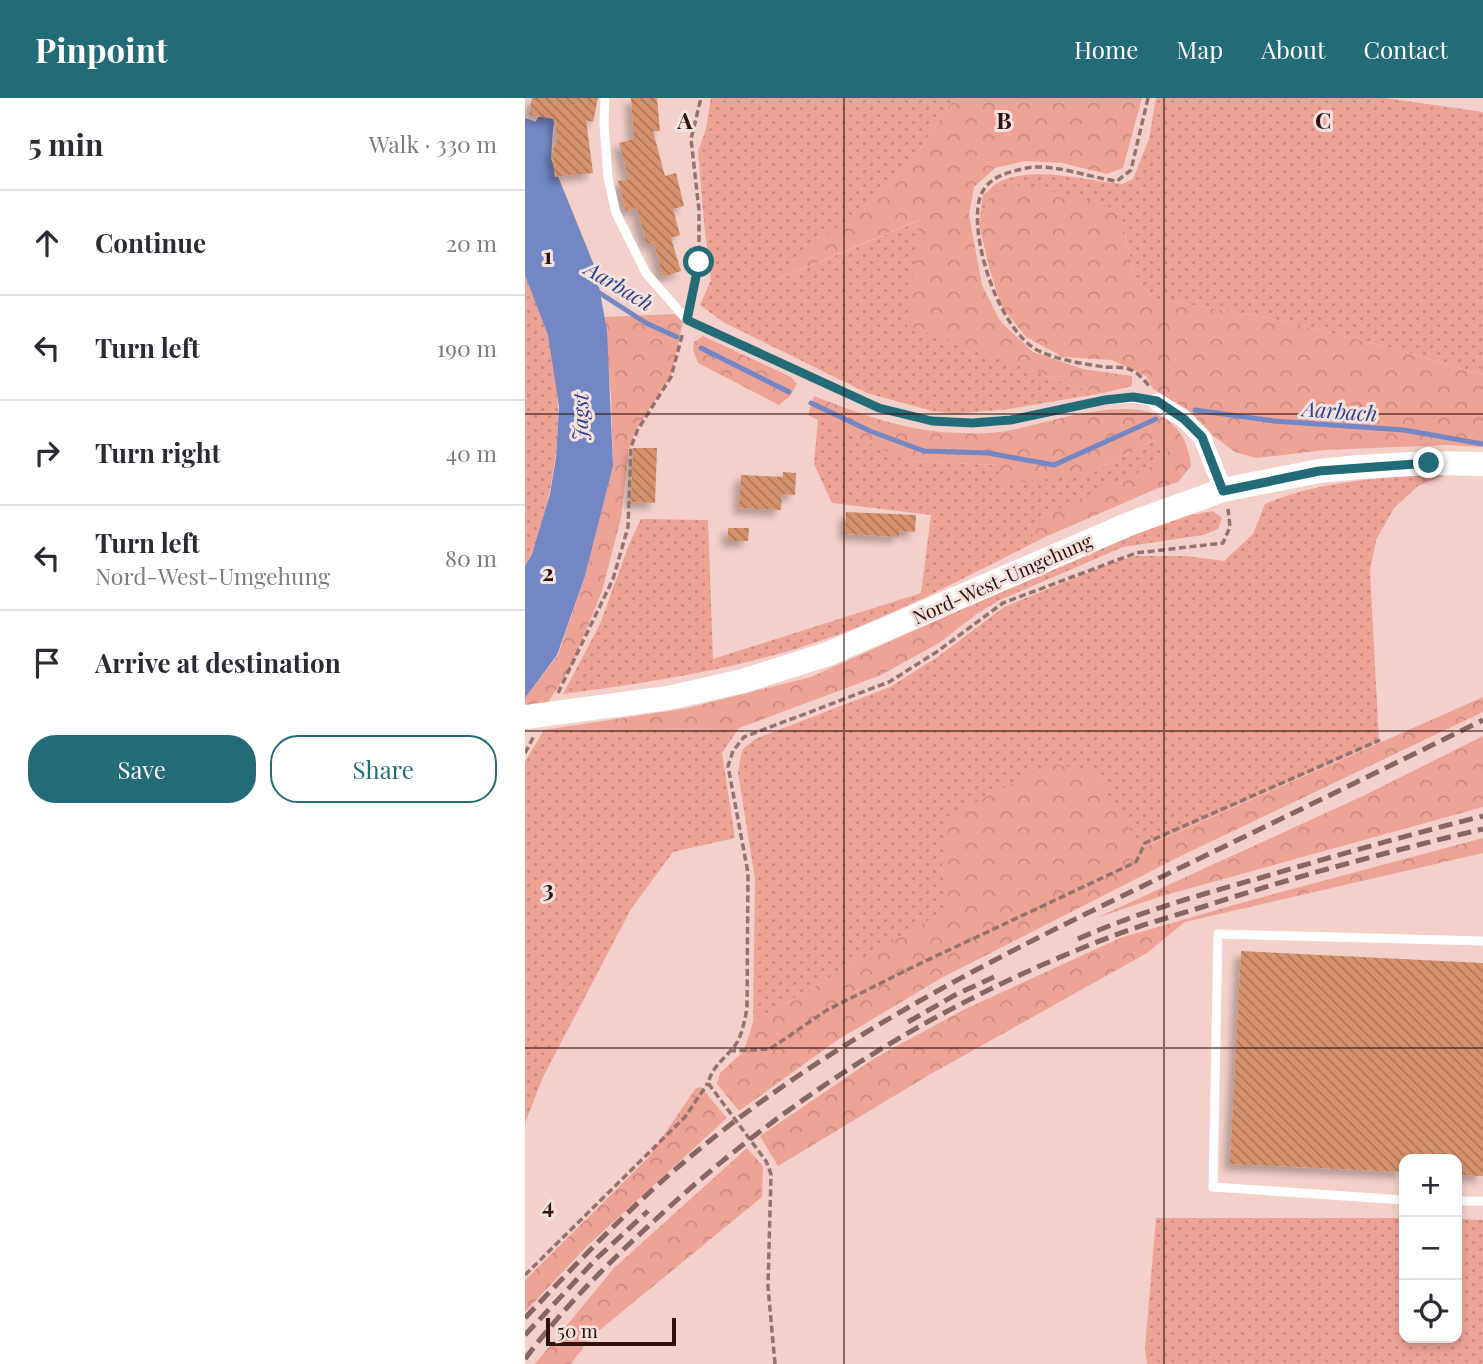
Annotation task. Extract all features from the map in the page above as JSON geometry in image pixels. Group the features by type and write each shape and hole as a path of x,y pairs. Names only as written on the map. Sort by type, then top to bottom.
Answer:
{"main road":[{"name":"Nord-West-Umgehung","path":"532,722 579,709 667,698 743,681 828,654 1117,528 1223,491 1332,470 1429,463 1483,464"}],"street":[{"path":"1157,401 1184,419 1202,437 1223,491"}],"lane":[{"path":"605,98 608,178 616,213 646,273 687,320 879,408 932,421 972,423 1011,420 1105,400 1133,397 1157,401"},
{"path":"1399,1200 1213,1187 1218,933 1483,941"},
{"path":"1462,1201 1483,1200"}],"path":[{"path":"552,704 613,579 628,527 631,447 671,377 687,320 699,262 699,210 691,139 701,98"},
{"path":"1148,98 1131,170 1117,181 1030,167 996,176 979,195 976,224 986,274 1002,309 1016,329 1036,349 1065,359 1130,369 1148,383 1157,401"},
{"path":"525,1275 685,1117 708,1083 712,1069 735,1046 742,1031 747,1009 748,873 728,766 733,751 744,737 888,682 938,651 1003,603 1136,553 1223,543 1230,527 1229,510 1223,491"},
{"path":"525,752 532,722"},
{"path":"729,1051 770,1049 827,1010 1136,862 1145,843 1380,740"},
{"path":"708,1083 714,1095 766,1161 771,1174 768,1287 775,1364"}],"green space":[{"path":"711,98 955,98 903,173 776,280 920,220 1029,368 1071,386 1103,393 1009,409 954,414 932,411 867,393 723,322 700,305 711,280 698,151 706,129"},
{"path":"955,98 1142,98 1123,168 1107,174 1062,163 1025,161 995,168 974,187 969,215 982,285 1000,321 1033,352 1083,369 1132,376 1132,386 1103,393 1071,386 1029,368 907,326 919,220 773,281 903,173"},
{"path":"1156,98 1385,98 1483,112 1483,375 1403,351 1266,317 1154,299 1134,274 1120,211 994,193 979,224 983,195 998,182 1015,177 1061,175 1122,184 1133,179 1149,139"},
{"path":"1015,185 1076,196 1120,211 1134,274 1154,299 1266,317 1403,351 1483,375 1483,447 1446,445 1325,450 1256,458 1235,452 1200,426 1188,410 1153,389 1146,376 1112,360 1063,357 1026,337 1002,307 979,224 994,193"},
{"path":"525,275 541,312 553,358 558,428 548,498 535,544 525,566"},
{"path":"675,314 683,322 671,376 635,431 629,449 621,518 602,591 571,667 547,704 525,707 525,698 558,655 585,576 613,466 611,396 604,317"},
{"path":"703,336 791,377 797,384 790,396 779,405 698,363 693,350 694,342"},
{"path":"814,396 887,422 945,432 994,433 1091,412 1119,409 1145,411 1167,420 1183,438 1191,466 1178,482 1045,537 1031,539 1040,517 1163,461 1168,452 1154,440 1088,474 1003,484 997,465 908,461 808,415"},
{"path":"818,419 908,461 997,465 1088,474 1154,440 1168,452 1164,461 1032,539 1045,537 858,627 786,652 713,670 563,694 600,624 641,519 708,520 713,659 921,593 931,515 832,503 814,464"},
{"path":"1450,473 1418,486 1394,508 1376,540 1370,571 1379,742 1141,848 1094,773 942,868 948,910 753,1022 755,879 738,773 742,750 755,739 890,687 939,656 1004,607 1109,564 1135,556 1186,556 1224,561 1253,534 1265,504 1310,489 1332,485 1379,478"},
{"path":"1213,511 1222,518 1218,529 1203,535 1123,547 1000,600 978,613 974,601 1061,561 1153,525"},
{"path":"974,601 978,613 939,643 881,675 739,728 544,730 688,708 811,677"},
{"path":"1483,697 1483,712 1185,854 943,977 836,1041 739,1111 717,1084 720,1073 744,1051 753,1022 947,910 942,868 947,817 1052,763 1094,773 1142,848"},
{"path":"739,728 722,753 735,838 673,852 631,909 543,1077 525,1123 525,762 544,730"},
{"path":"1483,736 1483,807 1162,896 1096,918 1365,795"},
{"path":"1483,838 1483,853 1185,922 1147,953 929,1075 778,1166 760,1136 875,1058 963,1010 1120,938"},
{"path":"701,1087 727,1118 587,1246 525,1312 525,1280 648,1158 696,1088"},
{"path":"747,1148 763,1166 762,1197 590,1338 571,1364 535,1364 614,1268"},
{"path":"1156,1218 1399,1218 1399,1343 1462,1343 1462,1219 1483,1220 1483,1364 1147,1364 1145,1348"}],"water":[{"name":"Jagst","path":"525,118 553,128 551,159 596,270 607,331 613,466 585,576 557,655 525,698 525,566 532,554 550,494 556,458 559,406 548,335 525,275"}],"building":[{"path":"532,98 598,98 593,122 586,120 593,173 555,177 552,154 557,142 555,119 529,115"},
{"path":"631,98 657,98 660,131 653,131 665,176 676,173 684,206 673,209 680,235 671,238 681,271 663,277 654,242 646,244 637,208 626,211 618,181 629,179 619,143 634,139"},
{"path":"633,448 657,448 655,503 631,502"},
{"path":"783,472 796,473 795,495 782,494 781,510 739,508 741,475 783,477"},
{"path":"846,512 916,515 915,532 899,531 899,537 845,534"},
{"path":"728,528 749,528 748,541 728,541"},
{"path":"1241,951 1483,963 1483,1176 1462,1175 1462,1154 1399,1154 1399,1172 1230,1164"}],"waterway":[{"path":"525,180 545,123"},
{"name":"Aarbach","path":"595,290 646,323 677,337"},
{"name":"Aarbach","path":"701,348 789,392"},
{"name":"Aarbach","path":"811,403 870,431 924,451 988,453 1054,465 1156,419"},
{"name":"Aarbach","path":"1195,410 1274,421 1404,430 1483,444"}],"railway":[{"path":"525,1318 622,1218 684,1162 737,1119 849,1043 907,1008 1027,943 1483,720"},
{"path":"1078,939 1191,898 1483,816"},
{"path":"525,1359 603,1269 706,1175 813,1093 927,1022 1048,962 1131,929 1303,876 1483,829"},
{"path":"908,1022 955,995 994,977"},
{"path":"525,1335 597,1258 648,1211"}],"route":[{"path":"699,262 687,320 879,408 932,421 972,423 1011,420 1105,400 1133,397 1157,401 1184,419 1202,437 1223,491 1319,471 1429,463"}]}
